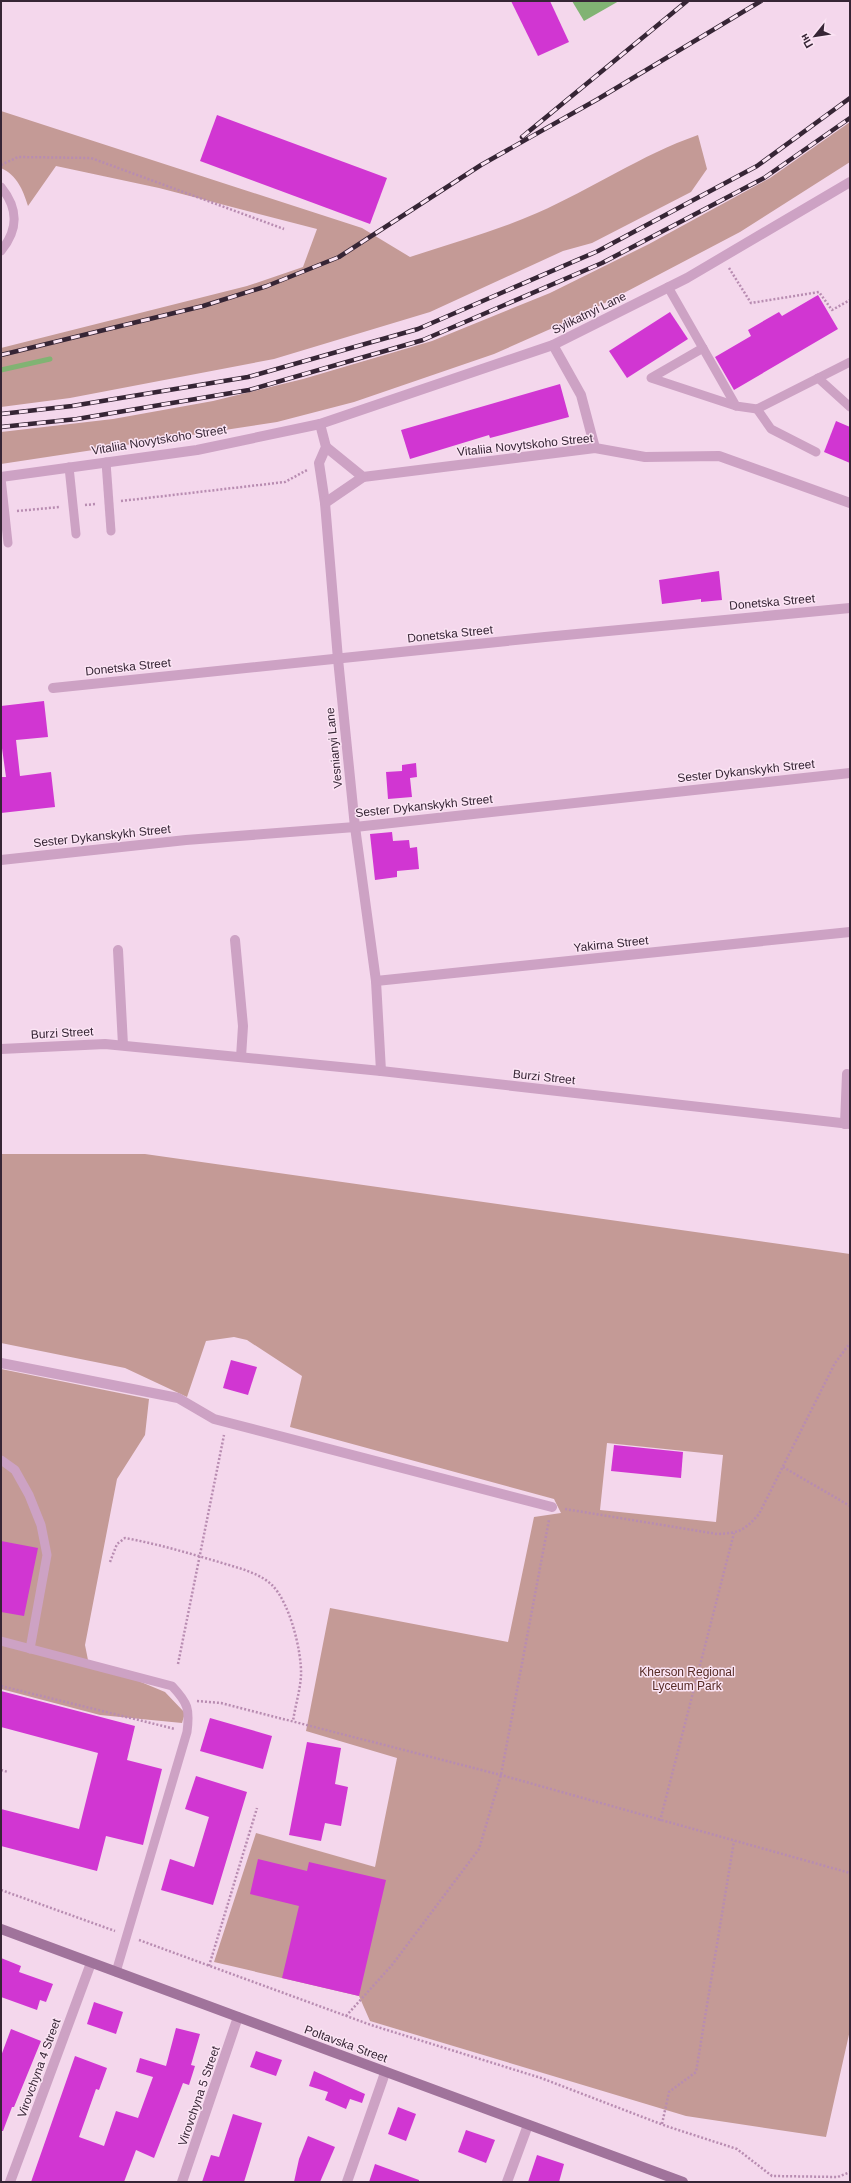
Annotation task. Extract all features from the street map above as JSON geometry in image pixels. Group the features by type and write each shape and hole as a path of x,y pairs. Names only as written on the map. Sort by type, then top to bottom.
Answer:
{"main road":[{"name":"Poltavska Street","path":"1,1928 676,2181"}],"street":[{"name":"Sylikatnyi Lane","path":"320,424 553,345 668,287 723,257 850,182"},
{"path":"553,345 581,395 595,448"},
{"path":"320,424 326,447 363,477"},
{"name":"Vitaliia Novytskoho Street","path":"1,478 69,467 197,450 320,424"},
{"path":"319,463 326,447"},
{"name":"Vitaliia Novytskoho Street","path":"325,503 363,477 595,448 645,457 719,456 850,503"},
{"name":"Vesnianyi Lane","path":"319,463 325,503 338,659 355,827 376,980 382,1071"},
{"name":"Donetska Street","path":"53,688 850,608"},
{"name":"Sester Dykanskykh Street","path":"1,860 186,840 355,827 850,773"},
{"name":"Yakirna Street","path":"376,980 850,932"},
{"path":"235,940 242,1026 241,1057"},
{"path":"118,950 123,1045"},
{"name":"Burzi Street","path":"1,1049 105,1044 123,1045 382,1071 848,1124 847,1074"},
{"path":"1,1363 178,1398 214,1419 552,1507"},
{"name":"Virovchyna 4 Street","path":"10,2182 91,1963"},
{"name":"Virovchyna 5 Street","path":"182,2182 238,2018"},
{"path":"347,2182 385,2073"},
{"path":"508,2182 528,2125"}],"lane":[{"path":"1,187 12,201 14,220 12,236 1,251"},
{"path":"668,287 736,406"},
{"path":"703,348 651,378 736,406 757,409 850,362"},
{"path":"818,378 850,407"},
{"path":"757,409 771,429 816,452"},
{"path":"106,462 111,532"},
{"path":"69,467 76,534"},
{"path":"1,478 8,542"},
{"path":"1,1460 15,1470 29,1495 41,1525 47,1556 30,1649"},
{"path":"1,1641 172,1686 185,1700 189,1716 187,1732 116,1972"}],"path":[{"path":"1,165 18,157 91,158 284,230"},
{"path":"723,257 751,303 819,292 832,310 850,300"},
{"path":"5,512 73,506 285,482 319,463"},
{"path":"346,2016 392,1966 479,1849 502,1776 552,1507 717,1534 734,1533 747,1528 759,1514 836,1363 850,1343"},
{"path":"178,1664 226,1422"},
{"path":"783,1467 850,1506"},
{"path":"660,1821 734,1533"},
{"path":"110,1562 118,1544 126,1538 166,1545 258,1574 273,1586 284,1604 293,1627 299,1651 301,1676 293,1721"},
{"path":"1,1686 187,1732"},
{"path":"185,1700 221,1703 293,1721 502,1776 850,1873"},
{"path":"1,1770 8,1772"},
{"path":"209,1966 256,1808"},
{"path":"662,2124 669,2092 696,2072 734,1841"},
{"path":"1,1890 346,2016 541,2078 662,2124 737,2149 772,2176 838,2177 850,2172"}],"green space":[{"path":"1,111 362,228 410,257 490,231 537,213 657,152 698,135 707,169 691,192 592,243 563,251 430,312 274,359 70,398 1,407 1,348 247,286 303,267 317,229 159,188 56,166 28,206 19,184 7,171 1,168"},
{"path":"850,122 850,162 740,232 582,315 494,354 354,402 277,422 1,464 1,432 113,419 213,401 303,379 432,341 550,293 649,244 770,178"},
{"name":"Kherson Regional Lyceum Park","path":"1,1154 145,1154 850,1254 850,2030 826,2137 686,2116 370,2021 359,1996 214,1962 256,1833 375,1867 397,1758 306,1731 330,1608 508,1642 534,1517 561,1513 554,1499 290,1427 302,1376 247,1340 234,1337 206,1341 187,1397 125,1368 1,1343","holes":["607,1443 723,1455 716,1522 600,1510"]},
{"path":"1,1369 149,1399 145,1435 117,1479 85,1645 88,1660 165,1692 185,1713 182,1723 100,1715 1,1689"}],"shaded area":[{"path":"572,1 619,1 584,21"}],"building":[{"path":"511,1 550,1 569,42 538,56"},
{"path":"217,115 387,178 370,224 200,161"},
{"path":"818,295 838,329 734,390 715,357 751,336 748,330 779,312 782,316"},
{"path":"670,312 688,339 627,378 609,351"},
{"path":"560,384 569,417 490,438 489,435 410,459 401,430"},
{"path":"836,421 850,427 850,463 824,452"},
{"path":"719,571 722,600 701,602 701,599 662,604 659,580"},
{"path":"44,701 48,737 16,740 20,776 51,772 55,807 1,813 1,777 6,777 1,741 1,706"},
{"path":"416,763 417,777 410,778 412,797 388,799 386,772 402,771 402,765"},
{"path":"392,832 393,841 409,840 410,848 417,847 419,869 397,871 397,877 375,880 370,834"},
{"path":"231,1360 257,1367 248,1395 223,1388"},
{"path":"614,1445 683,1452 681,1478 611,1471"},
{"path":"1,1541 38,1548 24,1616 1,1612"},
{"path":"1,1691 135,1726 127,1760 162,1769 143,1845 106,1836 97,1871 1,1846 1,1809 79,1829 98,1753 1,1727"},
{"path":"210,1718 272,1736 263,1769 200,1751"},
{"path":"307,1742 341,1748 335,1784 348,1787 341,1826 325,1823 321,1841 289,1835"},
{"path":"196,1776 247,1792 213,1905 161,1890 170,1859 194,1867 209,1817 185,1809"},
{"path":"258,1859 307,1871 309,1862 386,1880 359,1996 282,1978 299,1906 250,1894"},
{"path":"1,1958 21,1966 19,1972 53,1984 46,2002 40,2000 37,2010 1,1997"},
{"path":"94,2002 123,2012 116,2034 87,2024"},
{"path":"176,2028 200,2034 191,2065 195,2066 189,2085 183,2083 154,2158 136,2150 124,2182 31,2182 75,2056 107,2068 99,2090 96,2089 79,2137 104,2146 116,2111 138,2118 153,2077 136,2072 140,2058 166,2066"},
{"path":"11,2029 41,2041 14,2107 12,2107 3,2131 1,2131 1,2056"},
{"path":"256,2051 282,2060 276,2076 250,2067"},
{"path":"314,2071 365,2094 362,2103 350,2099 346,2109 325,2100 328,2092 309,2086"},
{"path":"398,2107 416,2114 406,2141 388,2134"},
{"path":"233,2114 262,2123 244,2182 202,2182 211,2155 219,2157"},
{"path":"466,2130 495,2140 486,2163 458,2152"},
{"path":"308,2136 335,2147 320,2182 294,2182 299,2159"},
{"path":"537,2155 564,2164 559,2182 528,2182"},
{"path":"375,2164 419,2180 419,2182 369,2182"}],"waterway":[{"path":"1,370 50,359"}],"railway":[{"path":"522,137 687,1"},
{"path":"1,355 203,306 267,286 339,257 481,165 598,99 761,1"},
{"path":"1,414 72,406 248,377 418,329 598,251 757,166 850,98"},
{"path":"1,427 77,419 249,390 423,340 602,263 764,178 850,118"}]}
